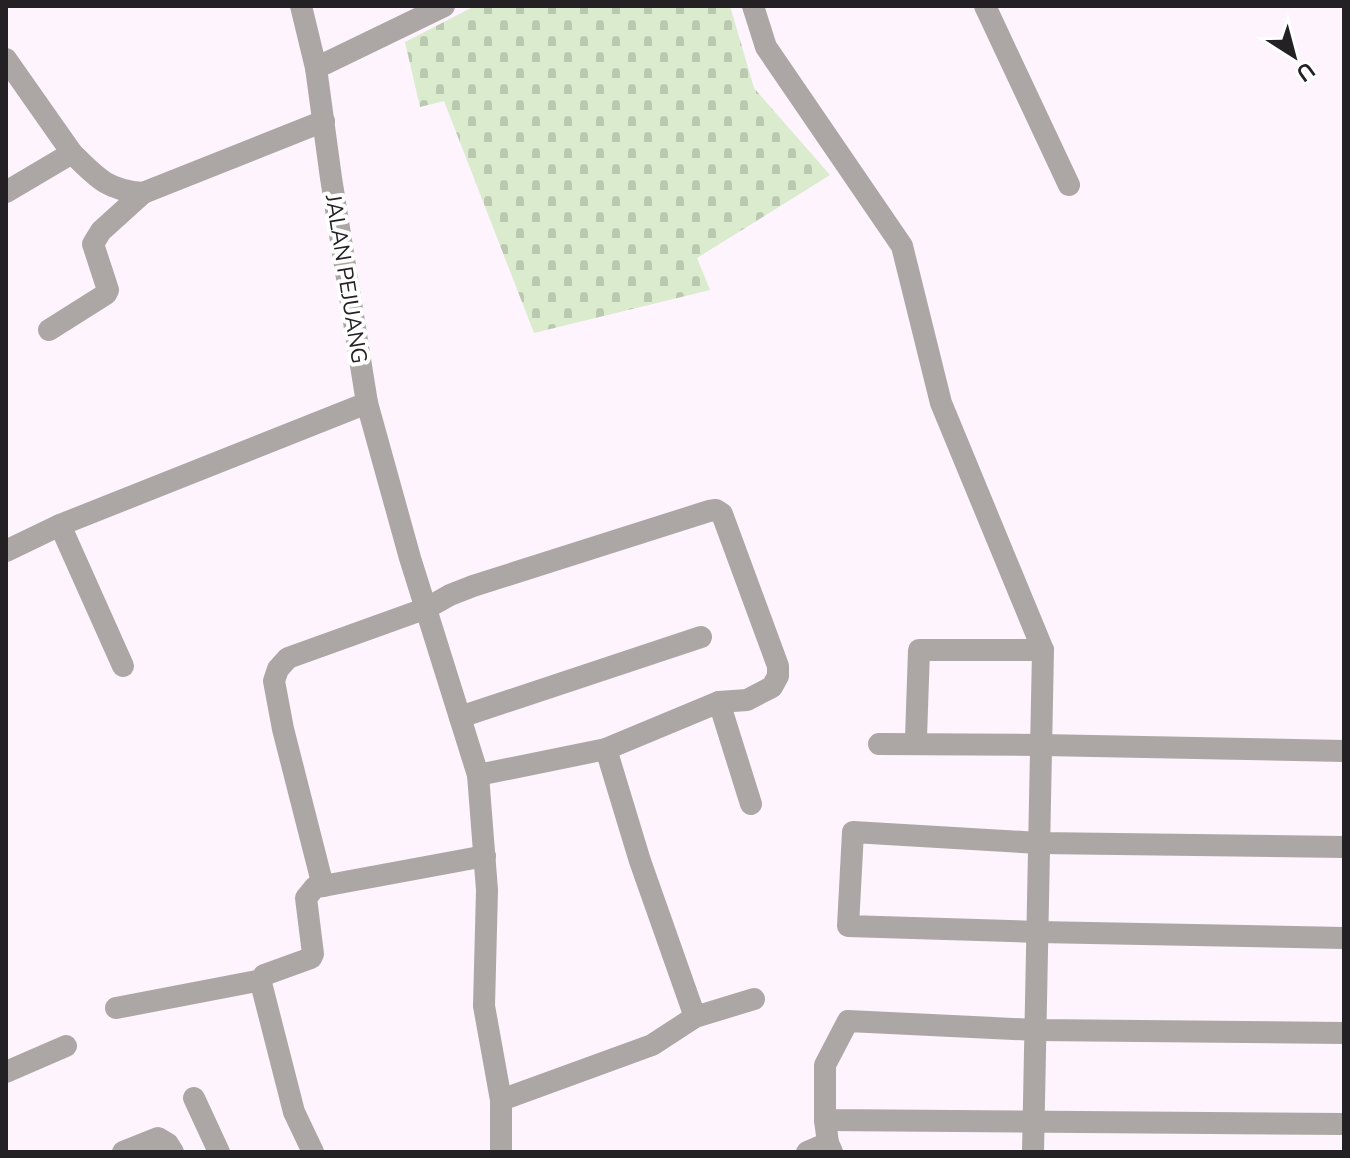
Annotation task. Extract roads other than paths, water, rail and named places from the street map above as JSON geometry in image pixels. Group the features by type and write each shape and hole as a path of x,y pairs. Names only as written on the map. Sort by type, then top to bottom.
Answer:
{"street":[{"name":"JALAN PEJUANG","path":"301,6 316,68 367,403 478,775 485,856 484,1006 501,1100 501,1152"},
{"path":"316,68 444,6"},
{"path":"753,6 766,47 902,246 941,403 1043,650 1033,1152"},
{"path":"985,6 1069,185"},
{"path":"6,59 72,153 107,185 120,191 143,193"},
{"path":"49,330 106,294 108,290 93,244 95,238 143,193 324,121"},
{"path":"6,192 72,153"},
{"path":"6,551 60,525 367,403"},
{"path":"323,886 283,729 274,681 288,658 427,608 473,586 716,510 722,514 778,671 775,683 766,692 747,700 719,702 606,749 478,775"},
{"path":"60,525 123,666"},
{"path":"460,717 701,637"},
{"path":"916,738 919,650 1043,650"},
{"path":"719,702 751,804"},
{"path":"879,744 1344,751"},
{"path":"606,749 652,897 695,1017"},
{"path":"1344,847 1039,843 853,832 848,926 1344,938"},
{"path":"313,1152 294,1112 262,980 264,975 311,958 306,898 315,887 485,856"},
{"path":"116,1008 262,980"},
{"path":"501,1100 652,1045 695,1017 754,999"},
{"path":"822,1149 825,1065 848,1021 1036,1030 1344,1033"},
{"path":"6,1072 66,1046"},
{"path":"194,1098 219,1152"},
{"path":"825,1120 1344,1124"},
{"path":"123,1152 158,1138 168,1144 173,1152"}]}
